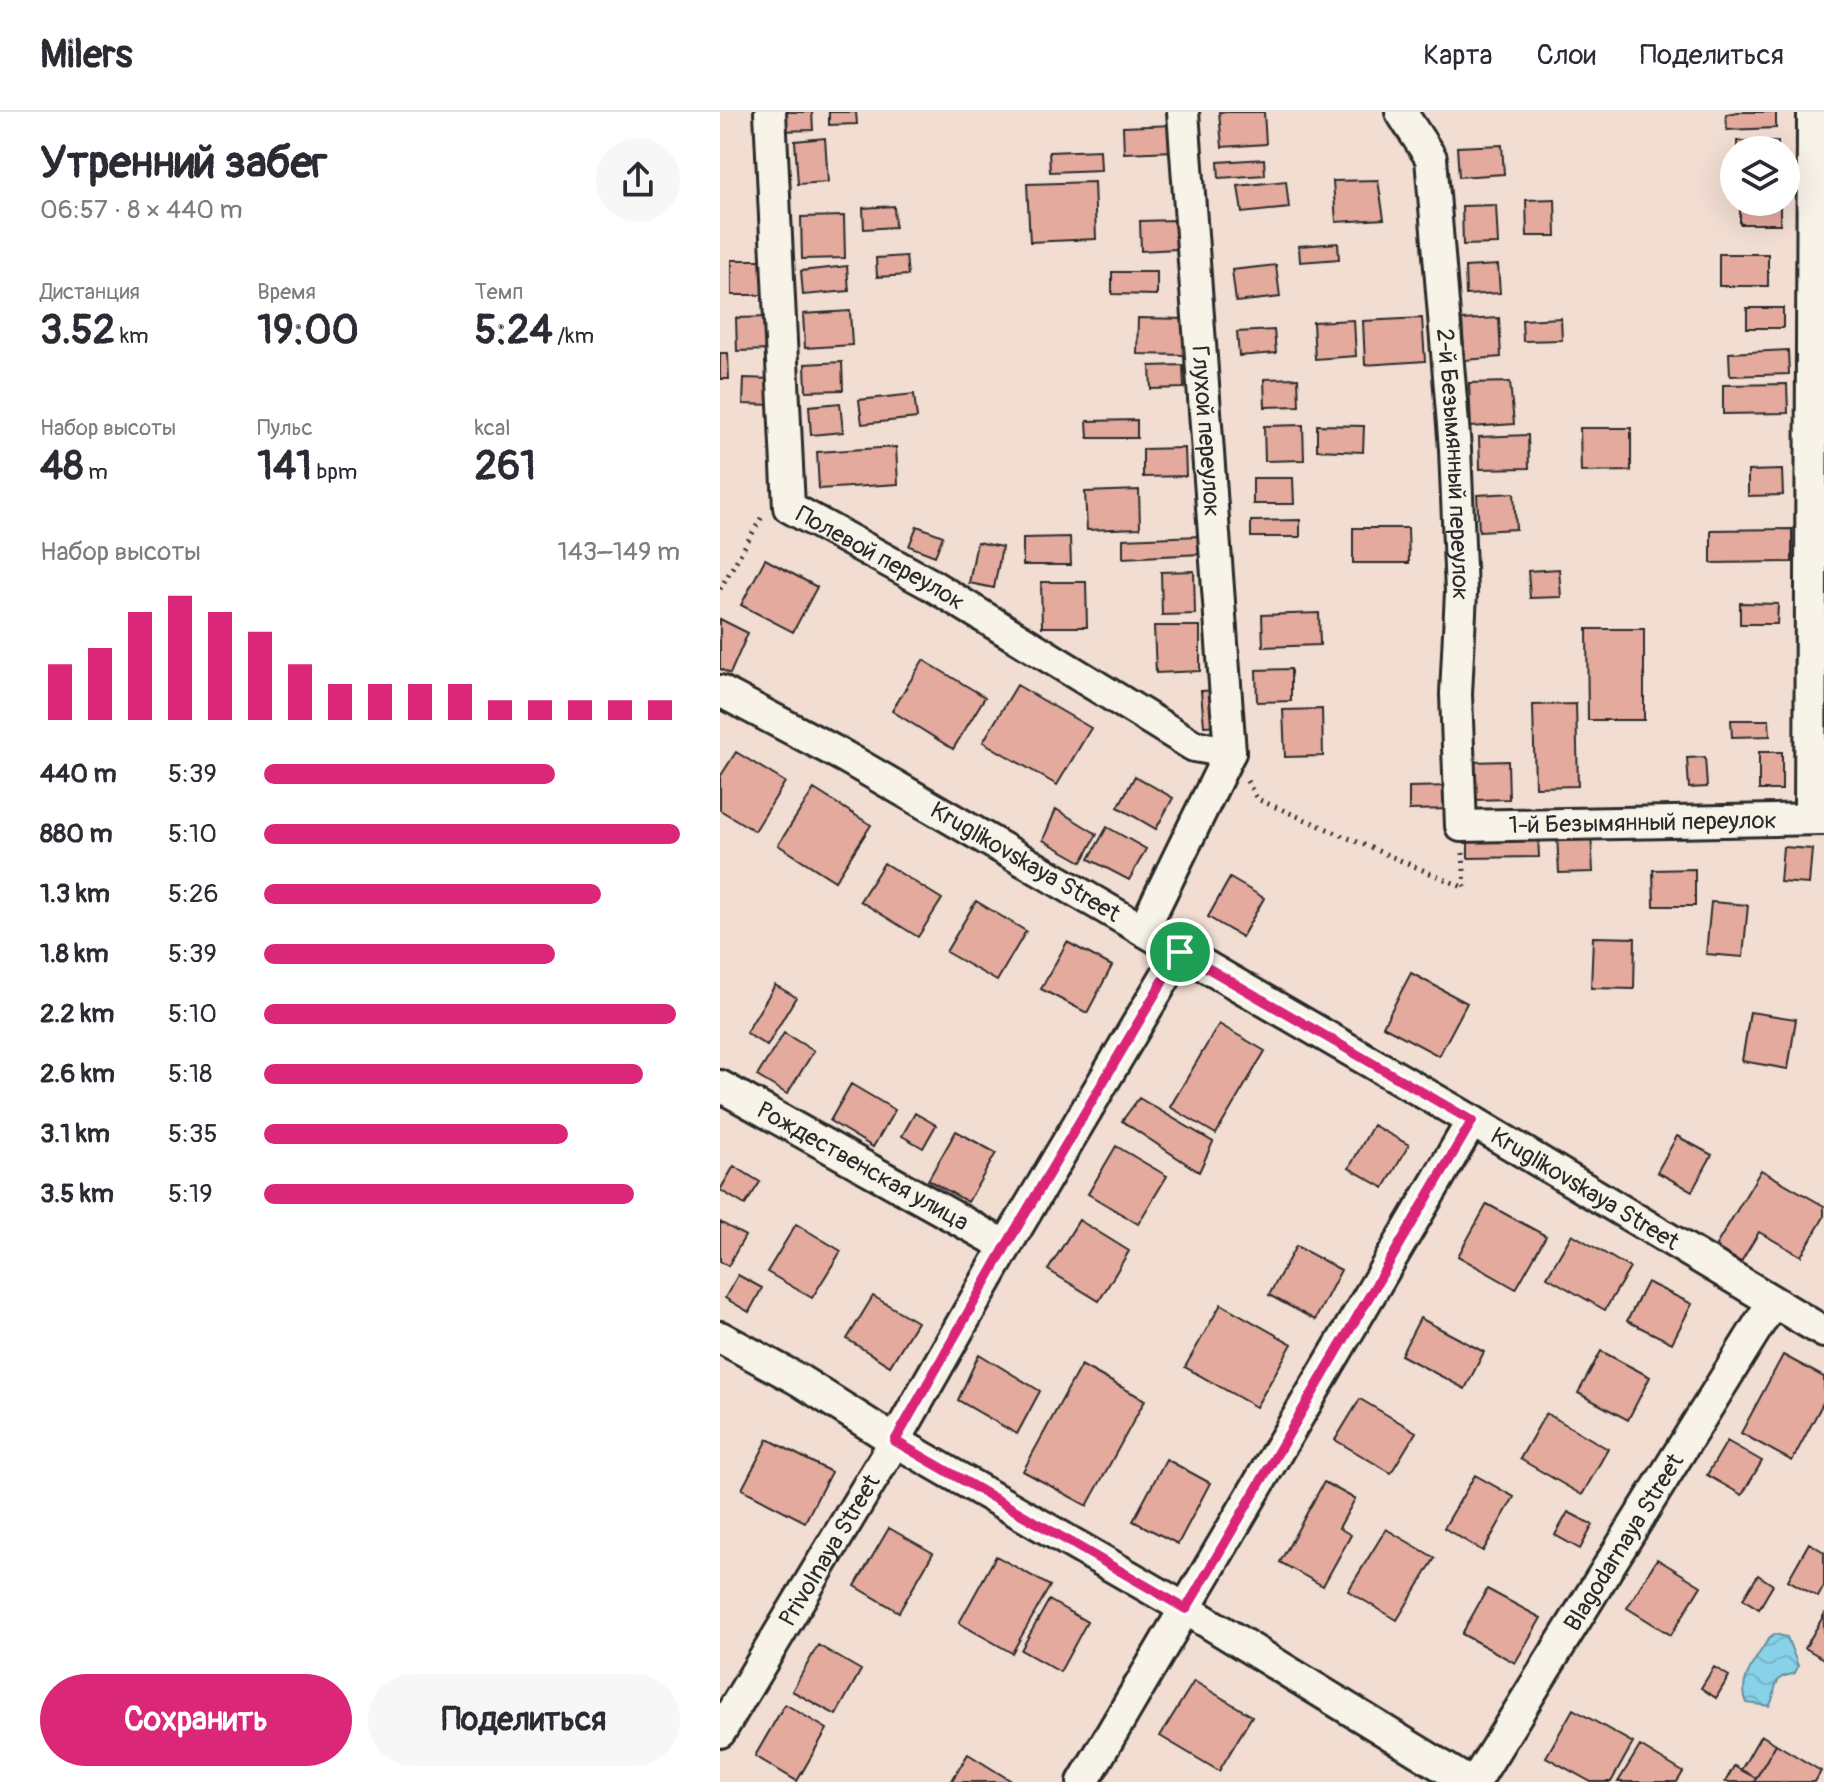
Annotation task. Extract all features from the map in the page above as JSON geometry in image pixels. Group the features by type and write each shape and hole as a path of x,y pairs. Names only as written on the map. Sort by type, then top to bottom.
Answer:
{"street":[{"name":"Полевой переулок","path":"770,112 789,507 930,584 1194,746 1230,752"},
{"name":"Глухой переулок","path":"1183,112 1230,752"},
{"name":"2-й Безымянный переулок","path":"1401,112 1431,158 1455,449 1461,592 1456,694 1461,826"},
{"path":"1817,129 1817,819"},
{"name":"Kruglikovskaya Street","path":"720,691 845,757 1472,1121 1824,1332"},
{"path":"1143,930 1230,752"},
{"name":"1-й Безымянный переулок","path":"1461,826 1817,819"},
{"name":"Privolnaya Street","path":"720,1732 895,1441 1180,952"},
{"name":"Рождественская улица","path":"720,1086 1006,1246"},
{"path":"1083,1782 1472,1121"},
{"name":"Blagodarnaya Street","path":"1475,1782 1772,1303"},
{"path":"720,1337 799,1380 895,1441 1186,1609 1468,1782"}],"path":[{"path":"720,589 763,515"},
{"path":"1230,752 1257,799 1465,888 1461,826"}],"water":[{"path":"1774,1634 1787,1637 1798,1666 1795,1673 1779,1680 1769,1706 1747,1703 1744,1694 1746,1677"}],"building":[{"path":"778,112 812,112 813,130 779,131"},
{"path":"829,112 856,112 857,124 829,125"},
{"path":"1219,112 1264,112 1266,144 1222,147"},
{"path":"1776,112 1776,128 1727,130 1726,114"},
{"path":"1174,125 1175,151 1124,153 1123,127"},
{"path":"825,138 828,182 798,184 795,141"},
{"path":"1502,145 1504,174 1459,177 1457,147"},
{"path":"1100,150 1101,170 1050,172 1049,152"},
{"path":"1264,159 1265,175 1219,178 1218,162"},
{"path":"1378,180 1384,219 1336,222 1333,181"},
{"path":"1286,181 1289,208 1242,213 1238,186"},
{"path":"1094,182 1096,239 1030,242 1027,184"},
{"path":"1555,199 1556,236 1527,236 1526,200"},
{"path":"1496,205 1498,244 1463,245 1462,206"},
{"path":"894,206 895,227 864,229 863,208"},
{"path":"844,216 845,258 802,259 801,217"},
{"path":"1740,216 1780,216 1780,224 1740,224"},
{"path":"1175,220 1176,249 1141,251 1140,221"},
{"path":"1338,243 1339,259 1300,262 1299,246"},
{"path":"1719,254 1768,254 1768,286 1719,286"},
{"path":"906,256 908,275 877,277 876,258"},
{"path":"732,260 768,260 768,295 732,295"},
{"path":"1276,265 1280,297 1236,302 1232,270"},
{"path":"1498,265 1500,293 1466,295 1465,267"},
{"path":"847,266 849,291 803,295 801,271"},
{"path":"1112,272 1157,272 1157,295 1112,294"},
{"path":"1747,308 1783,308 1783,328 1747,328"},
{"path":"850,311 852,345 805,348 803,314"},
{"path":"770,317 771,350 737,351 736,318"},
{"path":"1138,318 1186,319 1186,355 1137,354"},
{"path":"1422,318 1425,361 1365,365 1363,321"},
{"path":"1499,318 1501,357 1465,360 1462,320"},
{"path":"1561,318 1562,340 1523,341 1522,320"},
{"path":"1354,320 1356,356 1315,359 1313,322"},
{"path":"1274,330 1276,353 1239,356 1237,332"},
{"path":"1788,350 1789,374 1730,376 1729,353"},
{"path":"720,353 728,353 729,379 720,379"},
{"path":"842,362 843,390 806,391 805,364"},
{"path":"1183,365 1184,388 1151,389 1150,366"},
{"path":"744,378 775,379 774,405 743,404"},
{"path":"1298,378 1299,406 1265,407 1264,379"},
{"path":"1510,382 1514,424 1471,427 1469,383"},
{"path":"1787,384 1788,413 1723,414 1723,385"},
{"path":"914,394 917,418 862,424 859,400"},
{"path":"840,403 843,432 811,435 809,406"},
{"path":"1137,420 1137,438 1088,438 1087,421"},
{"path":"1303,425 1304,460 1265,461 1264,426"},
{"path":"1317,425 1364,426 1363,452 1317,450"},
{"path":"1580,428 1631,428 1631,471 1581,472"},
{"path":"1528,435 1529,468 1480,469 1479,437"},
{"path":"896,447 898,484 819,489 817,452"},
{"path":"1185,448 1186,476 1143,477 1143,449"},
{"path":"1782,470 1783,495 1748,496 1748,471"},
{"path":"1253,478 1293,478 1294,504 1253,504"},
{"path":"1139,490 1140,528 1087,530 1085,492"},
{"path":"1514,493 1516,529 1479,531 1477,495"},
{"path":"1300,520 1300,537 1251,537 1251,521"},
{"path":"917,526 943,536 935,556 909,546"},
{"path":"1353,528 1408,528 1409,563 1353,563"},
{"path":"1792,529 1792,562 1711,563 1711,530"},
{"path":"1200,536 1201,554 1123,558 1123,539"},
{"path":"1070,537 1071,565 1023,565 1023,538"},
{"path":"977,542 1002,547 994,588 969,583"},
{"path":"765,559 817,587 793,632 741,605"},
{"path":"1559,569 1561,597 1530,598 1528,571"},
{"path":"1194,571 1195,614 1162,615 1161,572"},
{"path":"1041,582 1086,582 1087,627 1042,627"},
{"path":"1740,603 1778,604 1777,624 1740,624"},
{"path":"1319,613 1320,645 1263,647 1262,615"},
{"path":"720,619 748,633 730,674 720,669"},
{"path":"1154,626 1200,626 1200,671 1156,673"},
{"path":"1587,629 1644,629 1644,720 1588,720"},
{"path":"923,660 985,697 953,749 892,711"},
{"path":"1291,669 1291,701 1257,702 1256,670"},
{"path":"1017,685 1091,728 1057,785 983,742"},
{"path":"1219,690 1221,725 1204,726 1201,691"},
{"path":"1576,704 1578,786 1535,787 1533,705"},
{"path":"1322,709 1323,756 1285,757 1283,710"},
{"path":"1731,720 1769,720 1770,736 1732,737"},
{"path":"736,752 785,782 755,831 720,810 720,777"},
{"path":"1759,752 1782,752 1782,790 1759,790"},
{"path":"1705,757 1707,787 1689,788 1687,758"},
{"path":"1508,761 1509,799 1474,800 1473,762"},
{"path":"1135,776 1173,798 1156,829 1118,807"},
{"path":"1453,786 1453,809 1409,810 1409,787"},
{"path":"814,789 871,825 835,881 778,845"},
{"path":"1056,809 1097,834 1082,862 1043,840"},
{"path":"1107,827 1146,849 1129,880 1089,859"},
{"path":"1591,832 1593,872 1559,873 1557,834"},
{"path":"1468,834 1538,834 1539,857 1468,858"},
{"path":"1783,847 1812,849 1809,884 1780,882"},
{"path":"884,863 942,899 918,937 860,901"},
{"path":"1695,869 1695,906 1654,906 1653,870"},
{"path":"1230,878 1264,898 1242,937 1208,917"},
{"path":"976,901 1026,931 997,981 946,952"},
{"path":"1711,902 1748,905 1743,957 1706,954"},
{"path":"1593,937 1635,938 1634,989 1591,988"},
{"path":"1067,942 1112,966 1087,1013 1041,989"},
{"path":"1411,973 1467,1003 1439,1056 1383,1026"},
{"path":"775,985 796,997 767,1046 746,1033"},
{"path":"1750,1012 1796,1019 1788,1069 1742,1061"},
{"path":"1219,1024 1265,1051 1216,1134 1170,1107"},
{"path":"784,1033 814,1051 787,1094 757,1076"},
{"path":"851,1084 895,1110 873,1147 830,1121"},
{"path":"1139,1098 1213,1142 1199,1172 1122,1121"},
{"path":"915,1113 936,1125 923,1148 902,1136"},
{"path":"1373,1125 1409,1145 1384,1188 1349,1168"},
{"path":"956,1131 996,1153 968,1202 928,1180"},
{"path":"1677,1136 1712,1155 1692,1191 1657,1172"},
{"path":"1116,1146 1167,1176 1138,1224 1088,1194"},
{"path":"734,1166 760,1182 745,1205 720,1190"},
{"path":"1761,1170 1824,1206 1824,1217 1801,1256 1759,1232 1741,1262 1715,1247"},
{"path":"1487,1204 1546,1236 1516,1289 1458,1256"},
{"path":"1079,1220 1129,1251 1099,1301 1048,1270"},
{"path":"720,1222 745,1236 728,1266 720,1261"},
{"path":"796,1224 841,1251 812,1298 767,1272"},
{"path":"1572,1234 1630,1268 1605,1310 1547,1277"},
{"path":"1296,1246 1341,1270 1315,1320 1269,1295"},
{"path":"738,1275 762,1288 749,1312 725,1298"},
{"path":"1647,1282 1692,1304 1672,1343 1627,1321"},
{"path":"873,1296 917,1322 890,1366 847,1339"},
{"path":"1221,1304 1292,1344 1256,1407 1185,1367"},
{"path":"1420,1318 1484,1352 1465,1389 1401,1355"},
{"path":"1601,1351 1650,1377 1628,1420 1578,1393"},
{"path":"979,1354 1040,1391 1017,1434 958,1400"},
{"path":"1783,1355 1824,1377 1824,1401 1792,1461 1741,1433"},
{"path":"1081,1365 1145,1400 1087,1506 1023,1471"},
{"path":"1360,1399 1416,1432 1391,1473 1335,1440"},
{"path":"1546,1413 1608,1449 1582,1495 1520,1459"},
{"path":"768,1439 831,1472 805,1522 742,1489"},
{"path":"1727,1441 1762,1461 1742,1495 1707,1475"},
{"path":"1166,1459 1210,1483 1178,1544 1133,1521"},
{"path":"1475,1475 1514,1497 1483,1551 1444,1528"},
{"path":"1324,1482 1355,1499 1339,1528 1351,1535 1323,1586 1280,1562"},
{"path":"1568,1512 1593,1525 1580,1549 1555,1535"},
{"path":"889,1528 933,1553 899,1612 855,1586"},
{"path":"1386,1529 1435,1558 1397,1620 1348,1591"},
{"path":"1809,1543 1824,1552 1824,1586 1818,1597 1788,1580"},
{"path":"996,1556 1050,1586 1012,1653 959,1623"},
{"path":"1657,1559 1701,1586 1671,1635 1627,1608"},
{"path":"1758,1575 1773,1585 1759,1609 1743,1599"},
{"path":"1487,1589 1541,1618 1515,1663 1462,1634"},
{"path":"1049,1600 1087,1622 1060,1672 1021,1650"},
{"path":"1824,1615 1824,1659 1805,1648"},
{"path":"818,1645 861,1670 836,1715 792,1691"},
{"path":"1714,1667 1729,1676 1716,1698 1701,1688"},
{"path":"1194,1681 1252,1716 1219,1771 1160,1736"},
{"path":"785,1704 827,1729 797,1781 755,1756"},
{"path":"1573,1709 1633,1743 1611,1782 1591,1782 1546,1757"},
{"path":"1761,1735 1776,1744 1756,1778 1741,1770"},
{"path":"1776,1744 1821,1771 1815,1782 1754,1782"},
{"path":"1640,1746 1683,1772 1677,1782 1618,1782"},
{"path":"968,1754 1013,1782 951,1782"},
{"path":"1734,1766 1756,1778 1754,1782 1725,1782"}],"route":[{"path":"1180,952 1472,1121 1186,1609 895,1441 1180,952"}]}
